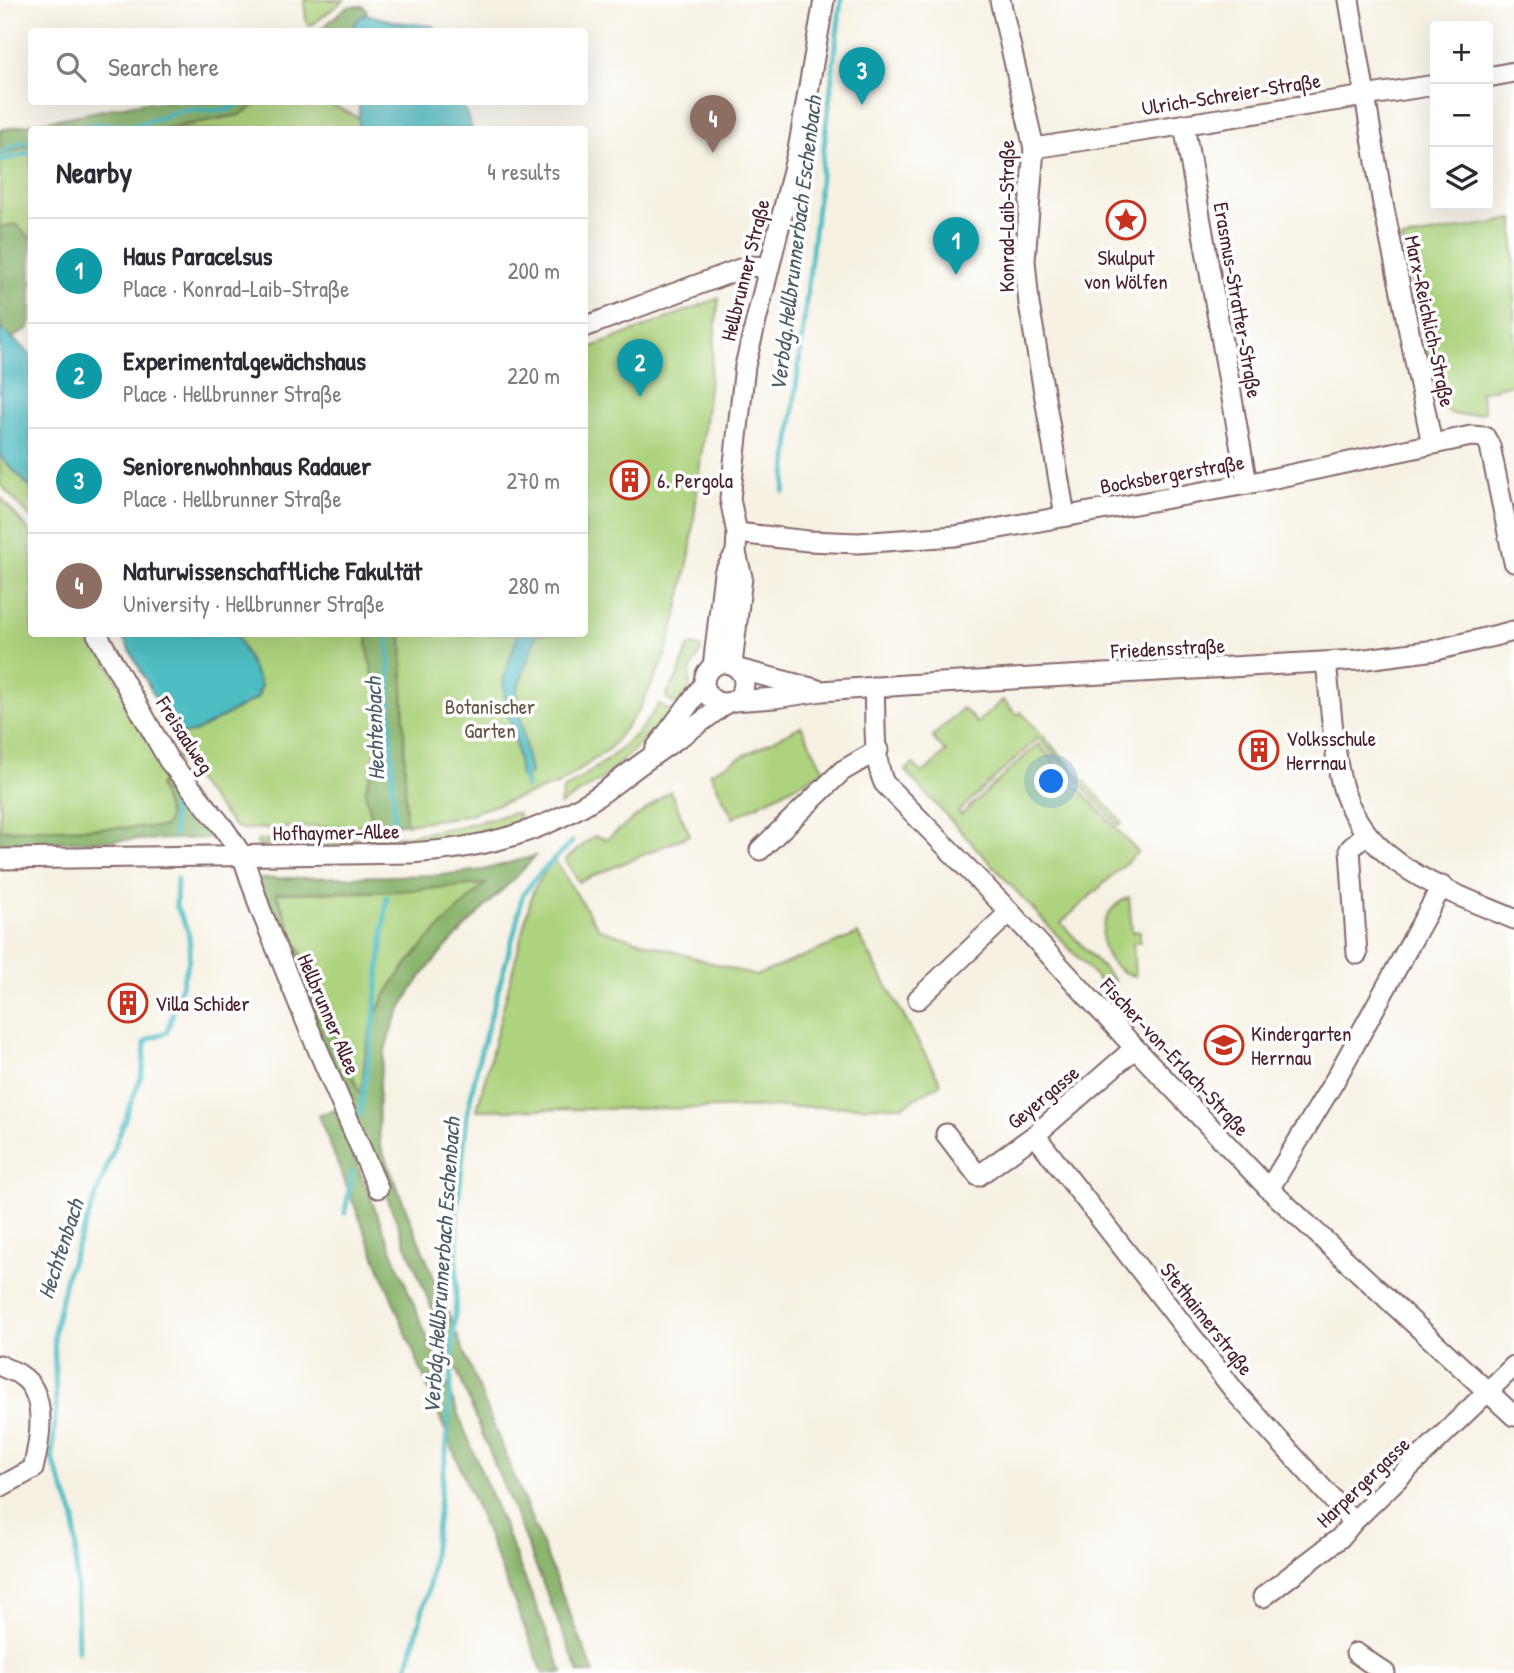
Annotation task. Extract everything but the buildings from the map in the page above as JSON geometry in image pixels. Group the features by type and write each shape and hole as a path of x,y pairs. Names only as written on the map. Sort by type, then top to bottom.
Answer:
{"street":[{"name":"Hellbrunner Straße","path":"737,543 730,499 745,366 798,150 824,0"},
{"name":"Konrad-Laib-Straße","path":"1000,0 1034,148 1025,260 1065,516"},
{"name":"Marx-Reichlich-Straße","path":"1349,0 1383,204 1432,444"},
{"path":"1493,76 1514,72"},
{"name":"Ulrich-Schreier-Straße","path":"1034,148 1430,86"},
{"name":"Erasmus-Stratter-Straße","path":"1184,125 1248,484"},
{"path":"588,326 748,266 769,267"},
{"name":"Bocksbergerstraße","path":"737,543 881,543 955,536 1248,484 1471,436 1485,437 1490,446 1514,562"},
{"path":"722,671 742,674 744,686 738,698 729,702 713,700 708,696 722,671 724,573 737,543"},
{"name":"Friedensstraße","path":"729,702 874,687 1326,663 1436,650 1514,631"},
{"name":"Freisaalweg","path":"99,637 169,761 223,827 243,857"},
{"path":"1326,663 1340,780 1349,807 1365,834 1393,861 1514,919"},
{"name":"Friedensstraße","path":"722,671 822,691"},
{"name":"Hofhaymer-Allee","path":"649,758 722,671"},
{"name":"Fischer-von-Erlach-Straße","path":"874,687 878,750 884,783 1010,912 1269,1189 1514,1416"},
{"name":"Hofhaymer-Allee","path":"0,859 435,852 492,843 528,832 575,810 729,702"},
{"path":"760,850 842,771 878,750"},
{"path":"1357,954 1350,849 1365,834"},
{"name":"Hellbrunner Allee","path":"243,857 260,908 310,1031 378,1188"},
{"path":"1269,1189 1335,1080 1441,886"},
{"path":"918,999 1010,912"},
{"name":"Geyergasse","path":"946,1134 978,1176 1035,1135 1135,1048"},
{"name":"Stethaimerstraße","path":"1035,1135 1236,1393 1353,1522"},
{"path":"0,1365 21,1375 33,1388 39,1404 39,1416 33,1469 0,1487"},
{"name":"Harpergergasse","path":"1263,1597 1340,1538 1353,1522 1514,1366"},
{"path":"1356,1653 1385,1673"}],"green space":[{"path":"304,0 344,0 309,25 306,21"},
{"path":"363,6 367,10 353,28 323,28 344,9"},
{"path":"129,105 256,105 239,115 178,126 28,126 28,146 0,156 0,130"},
{"path":"256,105 332,105 359,118 359,126 183,126 239,115"},
{"path":"28,146 28,237 16,224 0,227 0,156"},
{"path":"1514,219 1514,384 1480,392 1485,412 1453,414 1436,401 1402,239"},
{"path":"16,224 28,237 28,329 12,338 0,327 0,227"},
{"name":"Botanischer Garten","path":"719,298 690,553 675,623 663,662 639,710 609,749 559,784 463,816 406,824 402,637 588,637 588,349"},
{"path":"0,456 28,485 28,515 0,484"},
{"path":"0,497 28,530 28,637 93,637 169,771 159,786 169,817 165,827 0,830"},
{"path":"237,637 368,637 383,726 365,793 374,825 241,829 234,826 176,758 182,734 193,733 258,698 261,685"},
{"path":"368,637 402,637 406,824 374,825 365,793 383,726"},
{"path":"693,645 701,648 701,651 690,671 689,692 681,704 674,703 666,695 678,676 688,647"},
{"path":"1003,700 1017,715 1021,712 1122,822 1118,825 1038,738 958,812 961,815 1038,744 1138,852 1061,923 1115,981 1107,989 905,771 913,764 923,773 946,752 932,737 963,708 977,723"},
{"path":"659,704 670,711 671,715 605,777 560,805 563,790 628,742"},
{"path":"801,726 824,771 733,818 710,773"},
{"path":"169,771 221,833 218,838 0,843 0,830 165,827 169,817 159,786"},
{"path":"670,791 690,835 579,882 565,860 594,836 607,839"},
{"path":"518,813 518,825 471,838 416,844 258,846 257,841 288,838 397,837 447,829"},
{"path":"535,856 437,957 401,1009 389,1036 382,1067 380,1145 594,1673 579,1673 354,1116 253,879 440,875 483,870","holes":["485,884 437,930 393,983 370,1031 361,1096 276,893 401,891"]},
{"path":"553,858 599,929 755,976 858,934 941,1083 903,1106 477,1110 533,891"},
{"path":"486,883 424,946 383,1001 368,1038 361,1098 276,892 381,892"},
{"path":"1129,897 1132,932 1140,931 1140,942 1133,943 1135,976 1121,971 1111,962 1102,939 1108,915"},
{"path":"335,1110 563,1673 543,1673 318,1115"}],"water":[{"path":"366,14 435,28 353,28 358,19"},
{"path":"359,105 463,105 471,126 359,126"},
{"path":"0,327 28,352 28,485 0,456"},
{"path":"123,637 237,637 261,685 257,698 193,733 173,731"},
{"path":"517,637 536,637 516,693 530,773 525,779 520,777 514,731 507,715 503,680"}],"waterway":[{"name":"Verbdg.Hellbrunnerbach Eschenbach","path":"784,492 841,0"},
{"name":"Hechtenbach","path":"133,126 183,110 228,110 237,105"},
{"name":"Hechtenbach","path":"89,126 133,126"},
{"name":"Hechtenbach","path":"0,155 17,144 28,142"},
{"name":"Hechtenbach","path":"0,161 28,153"},
{"name":"Hechtenbach","path":"388,637 394,824"},
{"name":"Hechtenbach","path":"524,773 526,787"},
{"name":"Hechtenbach","path":"171,776 174,835"},
{"name":"Verbdg.Hellbrunnerbach Eschenbach","path":"406,1673 429,1586 447,1443 456,1300 457,1214 467,1115 479,1058 522,896 536,877 572,842"},
{"name":"Hechtenbach","path":"78,1652 75,1519 52,1458 56,1407 54,1332 66,1276 143,1071 145,1043 167,1032 189,960 188,931 176,906 177,879"},
{"name":"Hechtenbach","path":"360,1114 374,1020 387,897"},
{"name":"Hechtenbach","path":"345,1213 352,1172"}],"place":[{"name":"Seniorenwohnhaus Radauer","path":"862,105"},
{"name":"Naturwissenschaftliche Fakultät","path":"713,153"},
{"name":"Skulput von Wölfen","path":"1126,220"},
{"name":"Haus Paracelsus","path":"956,275"},
{"name":"Experimentalgewächshaus","path":"640,397"},
{"name":"6. Pergola","path":"630,480"},
{"name":"Volksschule Herrnau","path":"1259,750"},
{"name":"Villa Schider","path":"128,1003"},
{"name":"Kindergarten Herrnau","path":"1224,1045"}]}
